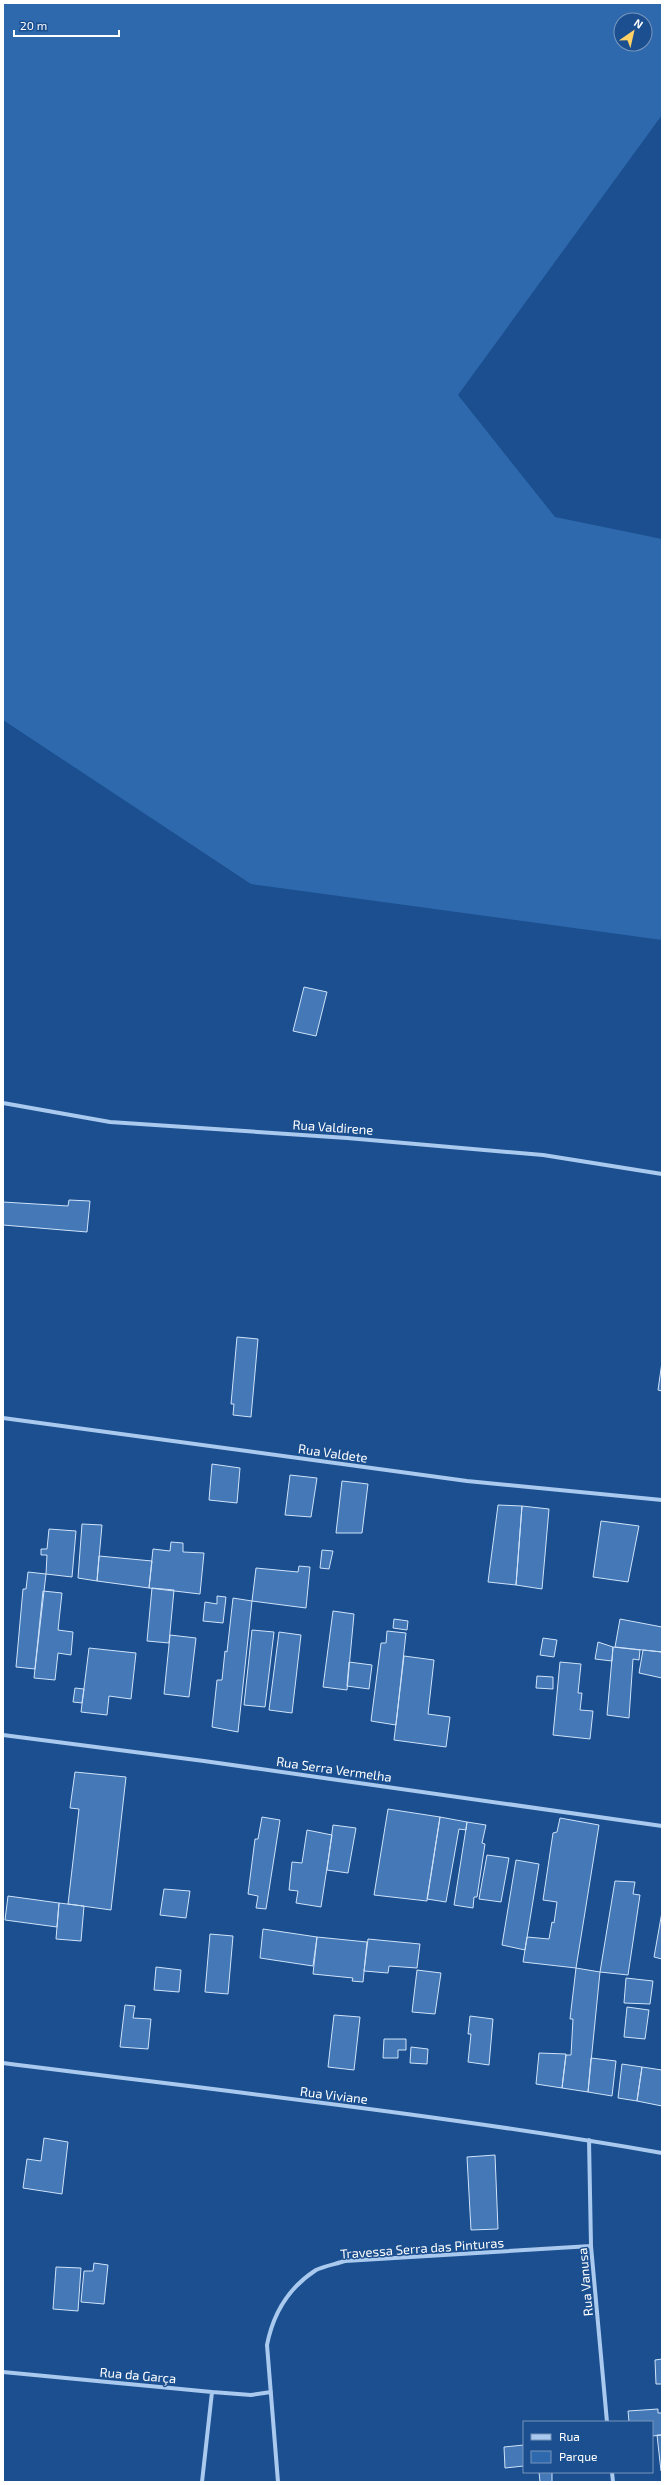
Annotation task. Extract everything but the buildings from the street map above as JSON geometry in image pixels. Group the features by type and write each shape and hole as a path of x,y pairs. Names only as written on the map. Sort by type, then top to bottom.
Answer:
{"street":[{"name":"Rua Valdirene","path":"3,1103 110,1122 347,1138 543,1155 662,1174"},
{"name":"Rua Valdete","path":"3,1418 467,1481 662,1500"},
{"name":"Rua Serra Vermelha","path":"3,1735 204,1761 662,1826"},
{"name":"Rua Viviane","path":"3,2063 588,2140 662,2153"},
{"name":"Rua Vanusa","path":"588,2140 592,2246 607,2421"},
{"name":"Travessa Serra das Pinturas","path":"278,2482 267,2345 271,2325 281,2304 298,2285 317,2270 345,2261 592,2246"},
{"name":"Rua da Garça","path":"3,2372 212,2392 251,2394 271,2392"},
{"path":"202,2482 212,2392"}],"green space":[{"path":"3,3 662,3 662,115 458,395 555,517 662,539 662,940 251,884 3,720"}]}
